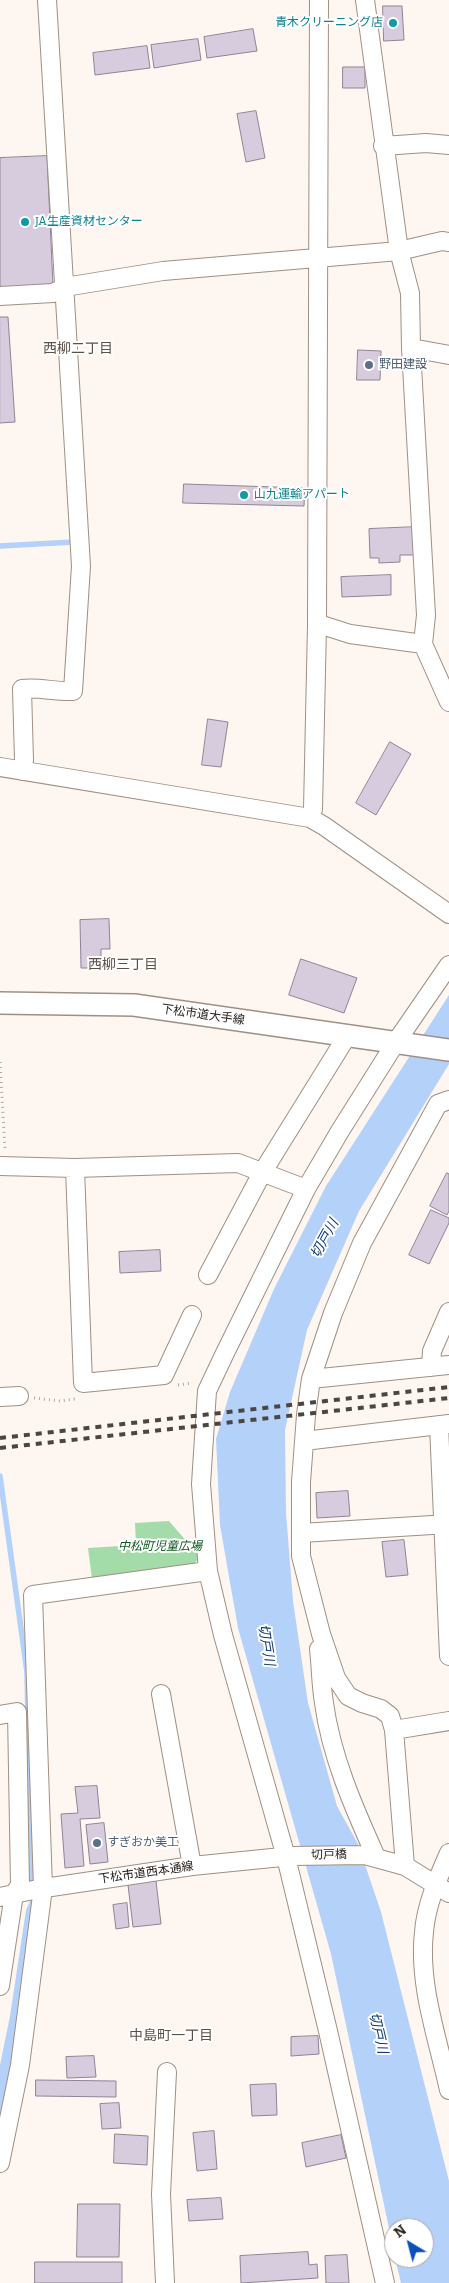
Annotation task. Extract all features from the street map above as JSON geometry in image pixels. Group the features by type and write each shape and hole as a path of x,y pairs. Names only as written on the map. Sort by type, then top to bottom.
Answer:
{"street":[{"path":"22,771 24,760 22,689 37,687 56,692 73,692 81,566 46,0"},
{"path":"310,818 313,809 317,625 319,0"},
{"path":"364,0 399,251 410,293 411,348 426,615 423,644 449,702"},
{"path":"383,146 426,143 449,145"},
{"path":"0,296 53,293 65,287 163,271 317,256 399,251 442,241 449,242"},
{"path":"411,348 449,355"},
{"path":"317,625 350,634 423,644"},
{"path":"0,767 310,818 449,914"},
{"path":"385,2283 289,1856 223,1634 208,1571 200,1484 207,1391 306,1189 340,1131 401,1042 449,965"},
{"name":"下松市道大手線","path":"0,1003 134,1005 449,1050"},
{"path":"208,1275 262,1174 347,1036"},
{"path":"405,1866 394,1730 390,1716 381,1709 348,1696 336,1678 321,1634 301,1556 301,1482 311,1379 333,1313 362,1243 438,1104 449,1100"},
{"path":"3,1166 74,1168 238,1163 262,1174 306,1189"},
{"path":"74,1168 83,1383 164,1375 192,1315"},
{"path":"431,1367 432,1351 449,1312"},
{"path":"311,1379 449,1365"},
{"path":"0,1397 19,1396"},
{"path":"304,1441 444,1425 449,1656"},
{"path":"301,1533 446,1524"},
{"path":"0,2163 20,2065 33,1595 208,1571"},
{"path":"321,1634 319,1643 324,1704 334,1745 370,1856 405,1866 442,1889"},
{"path":"161,1694 192,1866"},
{"path":"0,1715 17,1712 20,1885 24,1892 0,1986"},
{"path":"394,1730 449,1721"},
{"path":"449,1853 442,1889 424,1932 423,1976 449,2090"},
{"name":"切戸橋","path":"289,1856 370,1856"},
{"name":"下松市道西本通線","path":"24,1892 192,1866 289,1856"},
{"path":"165,2283 161,2194 167,2072"}],"path":[{"path":"0,1062 3,1166"}],"green space":[{"name":"中松町児童広場","path":"169,1521 200,1557 191,1567 92,1579 88,1548 136,1545 135,1523"}],"water":[{"name":"切戸川","path":"449,995 449,1064 359,1211 307,1330 285,1430 286,1513 293,1601 308,1703 337,1806 358,1844 381,1912 449,2181 449,2283 401,2283 397,2268 434,2268 434,2218 387,2218 331,1954 238,1628 220,1525 216,1439 230,1392 274,1289 326,1186"},
{"path":"31,1899 35,1907 11,2065 0,2115 0,2065 10,2016 26,1910"}],"building":[{"name":"青木クリーニング店","path":"383,6 402,6 404,40 384,41"},
{"path":"253,29 257,51 207,58 204,37"},
{"path":"198,39 201,60 154,68 151,45"},
{"path":"147,46 150,68 95,75 93,53"},
{"path":"343,67 365,67 365,88 343,88"},
{"path":"256,111 265,158 246,162 237,114"},
{"name":"JA生産資材センター","path":"47,156 53,285 0,288 0,158"},
{"path":"0,317 8,317 15,422 0,423"},
{"name":"野田建設","path":"358,350 381,351 380,380 357,380"},
{"name":"山九運輸アパート","path":"184,484 305,488 304,506 183,503"},
{"path":"416,527 416,555 400,555 400,562 379,563 379,558 370,558 369,529"},
{"path":"391,575 391,595 342,597 341,577"},
{"path":"208,719 228,722 221,767 202,765"},
{"path":"390,742 411,754 376,815 356,803"},
{"path":"109,919 110,949 101,949 101,968 81,968 80,920"},
{"path":"301,959 357,978 344,1013 289,995"},
{"path":"447,1173 449,1174 449,1211 447,1215 430,1206"},
{"path":"431,1210 449,1218 449,1223 429,1264 409,1255"},
{"path":"160,1250 161,1271 120,1273 119,1252"},
{"path":"348,1491 350,1516 317,1518 316,1493"},
{"path":"404,1540 408,1575 386,1577 382,1542"},
{"path":"97,1786 100,1818 80,1819 84,1866 65,1868 61,1814 78,1813 75,1787"},
{"name":"すぎおか美工","path":"104,1823 108,1862 90,1864 86,1825"},
{"path":"156,1881 161,1924 133,1927 128,1885"},
{"path":"127,1903 129,1927 116,1929 113,1905"},
{"path":"318,2036 319,2054 291,2056 291,2037"},
{"path":"94,2056 96,2077 67,2078 66,2057"},
{"path":"36,2080 116,2081 116,2097 36,2096"},
{"path":"276,2084 277,2115 252,2116 250,2085"},
{"path":"119,2103 121,2128 102,2129 100,2104"},
{"path":"214,2131 217,2169 197,2171 193,2133"},
{"path":"115,2134 148,2136 147,2165 114,2163"},
{"path":"341,2135 346,2158 306,2167 302,2143"},
{"path":"221,2198 223,2219 189,2221 187,2200"},
{"path":"78,2204 120,2204 119,2257 77,2257"},
{"path":"308,2252 309,2265 317,2264 318,2278 241,2283 240,2256"},
{"path":"347,2255 349,2283 326,2283 325,2256"},
{"path":"35,2262 122,2262 122,2283 35,2283"}],"waterway":[{"path":"0,546 73,542 72,536"},
{"path":"0,1476 27,1672 31,1889"}],"railway":[{"path":"0,1438 449,1387"},
{"path":"0,1448 449,1398"}],"place":[{"name":"青木クリーニング店","path":"393,23"},
{"name":"JA生産資材センター","path":"25,222"},
{"name":"野田建設","path":"369,365"},
{"name":"山九運輸アパート","path":"244,495"},
{"name":"すぎおか美工","path":"97,1843"}],"district":[{"name":"西柳二丁目","path":"78,349"},
{"name":"西柳三丁目","path":"123,965"},
{"name":"中島町一丁目","path":"171,2036"}]}
